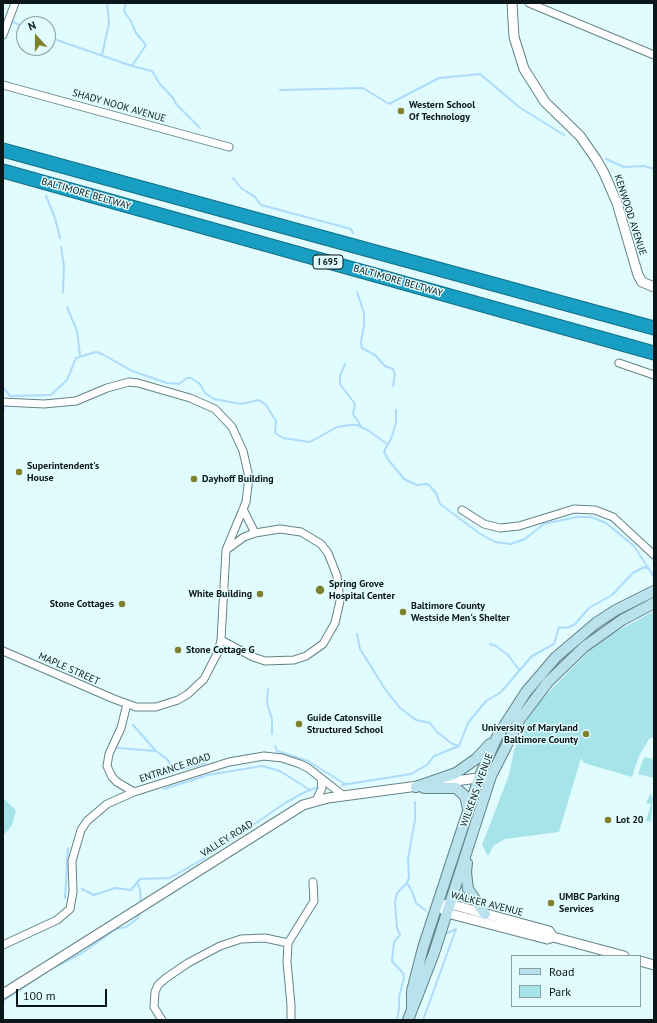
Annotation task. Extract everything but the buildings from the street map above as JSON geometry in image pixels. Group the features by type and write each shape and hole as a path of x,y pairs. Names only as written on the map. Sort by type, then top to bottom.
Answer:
{"highway":[{"name":"BALTIMORE BELTWAY","path":"3,150 654,328"},
{"name":"BALTIMORE BELTWAY","path":"3,171 654,353"}],"main road":[{"name":"WILKENS AVENUE","path":"412,1007 412,991 438,905 479,778 497,736 526,692 556,657 603,619 654,591"},
{"name":"WILKENS AVENUE","path":"408,1020 412,1007 420,992 491,776 520,719 548,682 564,665 609,629 654,603"},
{"path":"416,787 445,778 465,768 476,759 497,736"},
{"path":"416,787 456,788 465,796 468,812"},
{"path":"469,845 466,872 467,885 472,897 484,914"}],"street":[{"path":"3,35 14,3"},
{"name":"KENWOOD AVENUE","path":"512,3 514,37 524,69 545,102 580,136 596,159 615,198 638,275 642,282 654,287"},
{"path":"529,3 654,55"},
{"name":"SHADY NOOK AVENUE","path":"3,85 229,148"},
{"path":"619,363 654,375"},
{"path":"6,402 44,404 76,401 107,388 129,382 148,385 204,403 215,409 232,426 243,451 249,477 248,492 243,509 226,550 221,640 253,658 265,661 294,660 306,656 323,644 335,623 339,606 340,587 333,563 321,544 301,532 291,529 270,529 244,537 226,550"},
{"path":"243,509 255,533"},
{"path":"462,510 484,524 500,528 509,528 574,509 596,510 613,517 654,555"},
{"name":"MAPLE STREET","path":"3,650 127,704 140,707 156,707 178,700 198,686 210,670 218,652 221,640"},
{"name":"ENTRANCE ROAD","path":"127,704 121,728 109,754 107,766 112,777 117,782 134,792 229,762 254,756 274,757 290,760 308,768 344,796"},
{"name":"VALLEY ROAD","path":"3,994 291,812 316,801 491,776"},
{"path":"316,801 322,788 320,778"},
{"path":"3,945 57,920 70,909 73,892 72,861 81,830 103,807 134,792"},
{"path":"291,1020 287,962 288,943 314,901 313,882"},
{"name":"WALKER AVENUE","path":"438,905 547,939 553,937 620,955"},
{"name":"WALKER AVENUE","path":"448,908 484,914 549,931 553,937"},
{"path":"162,1020 154,1007 155,992 158,985 188,964 220,946 242,939 265,938 288,943"},
{"path":"641,961 654,965"}],"green space":[{"name":"University of Maryland Baltimore County","path":"654,611 654,737 649,739 639,756 632,777 584,763 581,758 559,832 505,839 494,845 488,856 482,845 509,775 514,750 529,715 536,705 588,652 608,636"},
{"path":"644,757 654,759 654,778 638,774"},
{"path":"650,794 653,797 651,822 646,821 651,804 646,803"},
{"path":"3,798 16,810 12,825 3,836"}],"waterway":[{"path":"102,55 109,23 107,3"},
{"path":"126,3 124,10 125,13 131,21 136,33 146,45 132,66"},
{"path":"11,21 16,23"},
{"path":"56,39 132,66 152,71 176,104 200,128"},
{"path":"280,90 363,88 389,104 439,78 480,74 519,107 564,135"},
{"path":"606,159 624,167 644,166 654,169"},
{"path":"233,178 241,188 255,197 261,205 351,229 353,233"},
{"path":"46,196 55,218 60,238"},
{"path":"61,247 64,266 63,292"},
{"path":"357,292 364,313 364,325 361,342 362,348 375,355 385,366 393,369 395,374 393,386"},
{"path":"67,307 77,331 80,355"},
{"path":"3,387 10,396 51,395 67,380 76,358 96,352 132,371 167,383 179,384 187,378 191,378 200,384 205,393 214,399 241,404 259,400 266,405 276,421 275,433 283,438 310,442 337,427 357,425 369,431 387,444"},
{"path":"345,364 340,376 340,384 355,404 353,414 361,426"},
{"path":"3,412 4,408"},
{"path":"396,410 396,423 391,439 384,451 387,458 404,479 417,485 429,485 436,493 440,504 479,533 495,542 511,544 525,539 544,524 577,517 591,517 606,523 634,546 654,577"},
{"path":"342,785 411,774 427,765 434,756 459,746 468,723 486,701 501,692 532,656 554,644 559,627 566,628 574,625 589,608 612,595 633,573 644,567 649,569"},
{"path":"357,634 360,649 385,689 400,708 416,720 430,723 437,732 451,743 458,746"},
{"path":"490,644 496,646 508,655 519,670"},
{"path":"268,689 267,703 272,719 272,734"},
{"path":"133,725 156,751 167,759 175,772"},
{"path":"275,746 277,751 308,761 345,784"},
{"path":"118,748 156,751"},
{"path":"143,780 206,763"},
{"path":"164,789 208,775 262,766 280,771 310,790"},
{"path":"82,889 94,895 115,888 131,890 140,879 170,878 203,859 223,843 285,803 316,788"},
{"path":"397,1020 399,997 404,978 403,973 392,961 394,942 400,935 397,928 395,902 397,893 407,883 409,877 408,859 415,820 415,802"},
{"path":"65,898 68,848"},
{"path":"137,882 140,889 141,904"},
{"path":"407,883 412,891 416,903 426,911"},
{"path":"55,967 82,953 116,929 126,927 137,919 141,910"},
{"path":"447,933 456,929"},
{"path":"423,1020 456,929"},
{"path":"3,1001 39,977"}],"place":[{"name":"Western School Of Technology","path":"401,111"},
{"name":"Superintendent's House","path":"19,472"},
{"name":"Dayhoff Building","path":"194,479"},
{"name":"Spring Grove Hospital Center","path":"320,590"},
{"name":"White Building","path":"260,594"},
{"name":"Stone Cottages","path":"122,604"},
{"name":"Baltimore County Westside Men's Shelter","path":"403,612"},
{"name":"Stone Cottage G","path":"178,650"},
{"name":"Guide Catonsville Structured School","path":"299,724"},
{"name":"University of Maryland Baltimore County","path":"586,734"},
{"name":"Lot 20","path":"608,820"},
{"name":"UMBC Parking Services","path":"551,903"}]}
